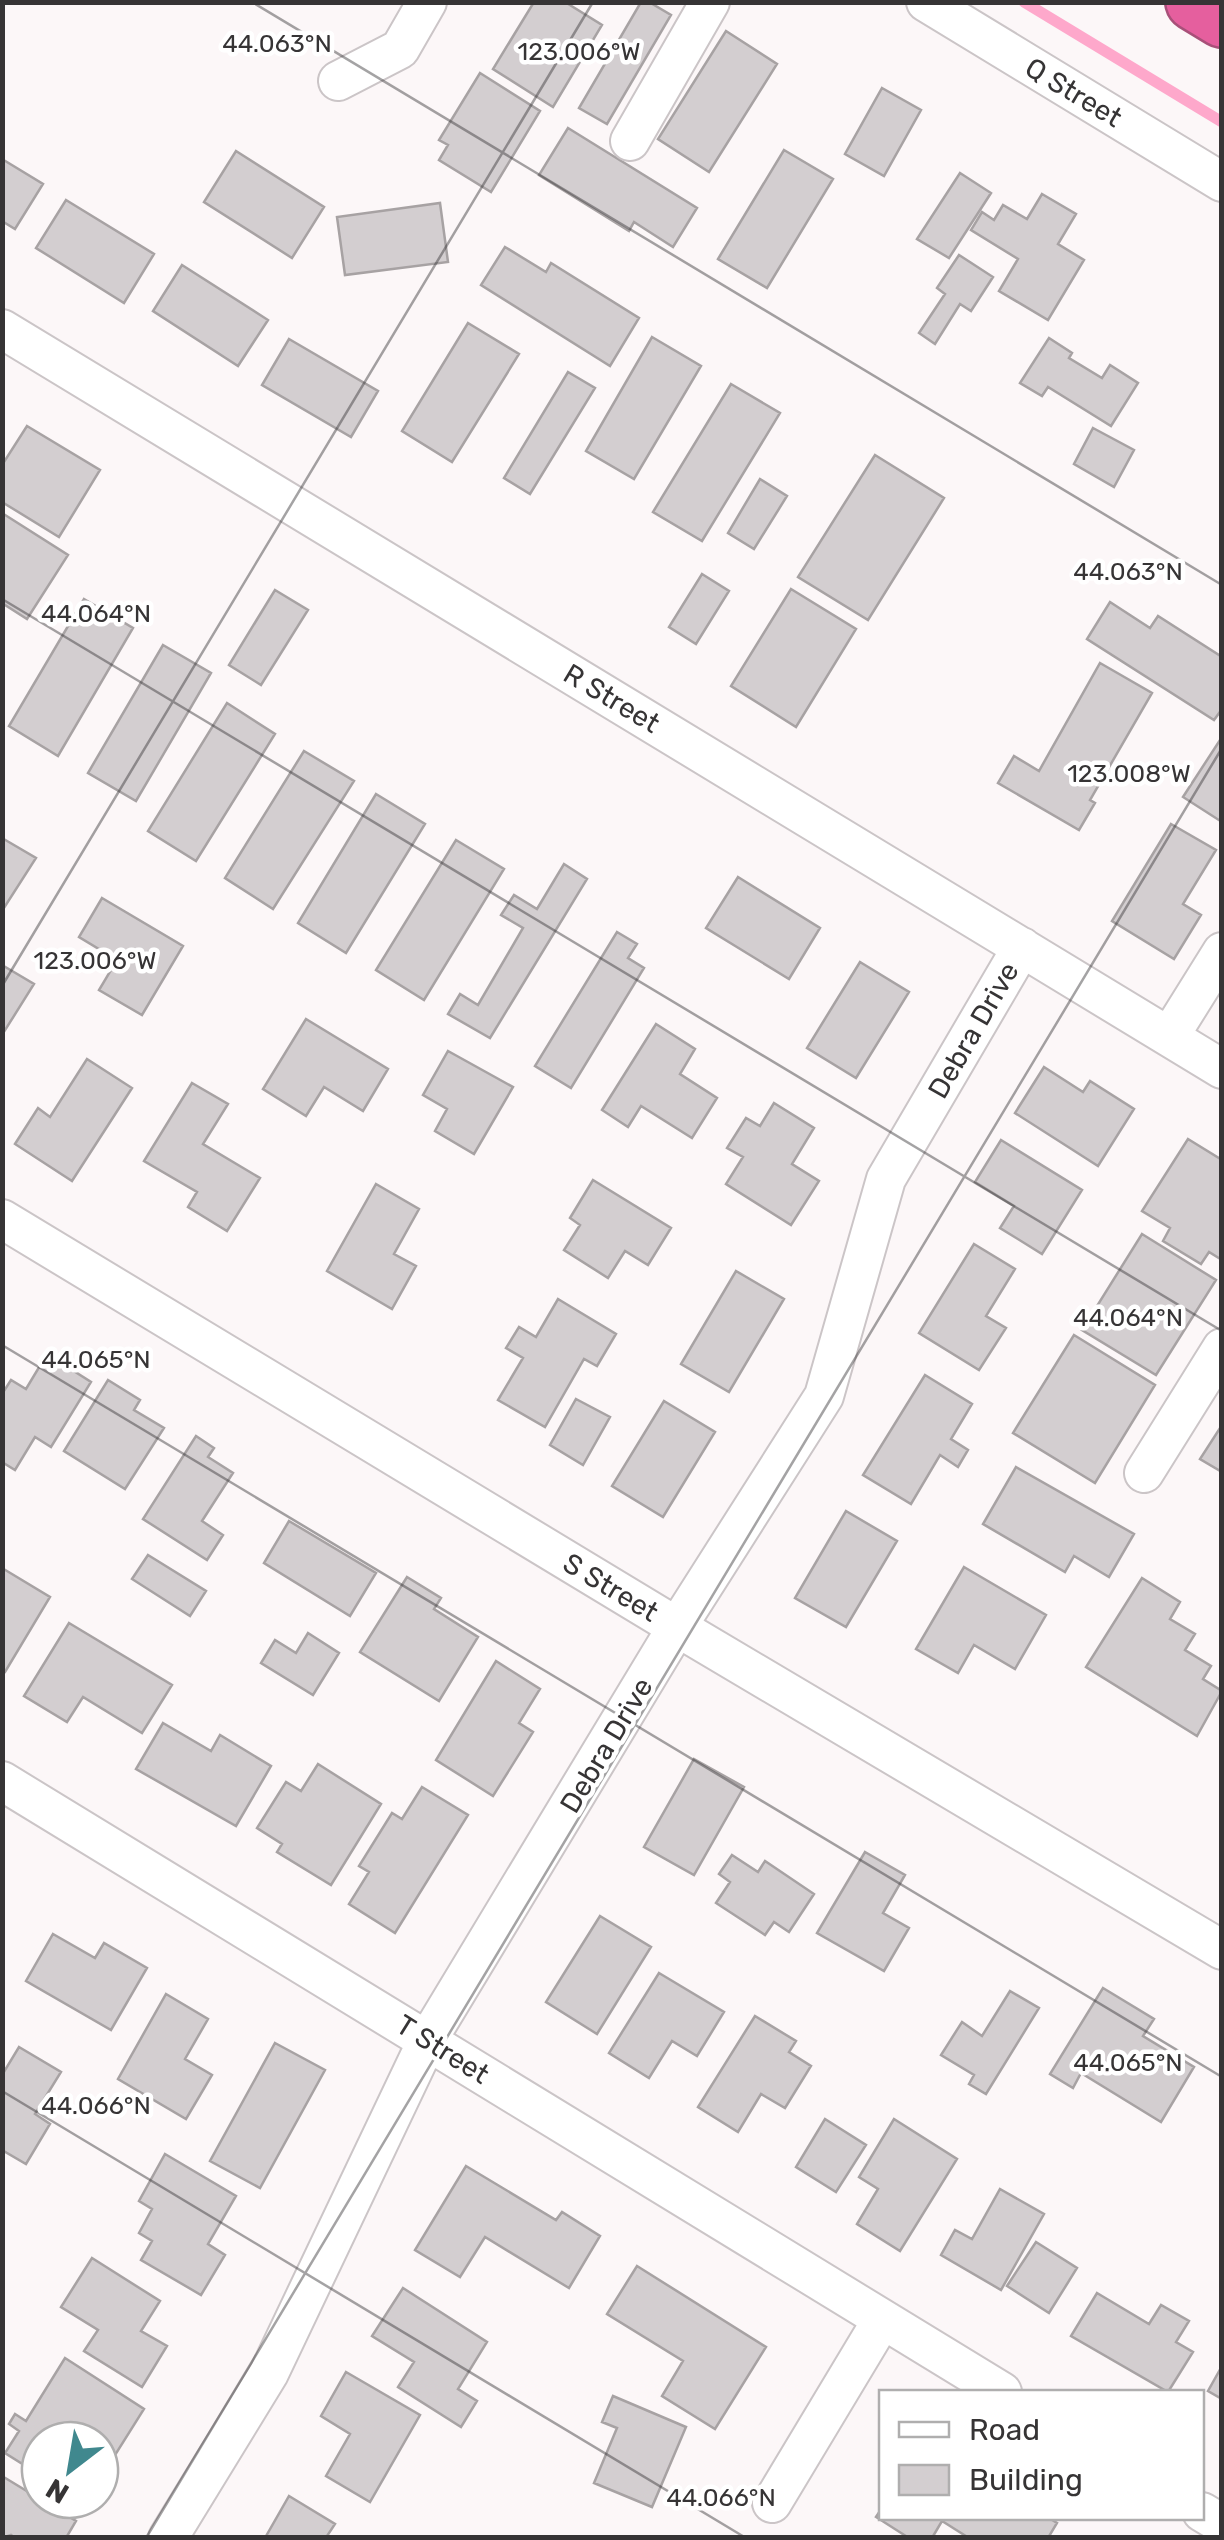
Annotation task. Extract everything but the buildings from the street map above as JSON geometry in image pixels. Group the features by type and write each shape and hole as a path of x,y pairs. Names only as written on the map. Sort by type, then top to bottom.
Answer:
{"highway":[{"path":"1194,2 1222,19"}],"street":[{"path":"338,81 400,48 427,2"},
{"path":"630,141 710,2"},
{"name":"Q Street","path":"926,2 1222,182"},
{"name":"R Street","path":"2,329 1222,1070"},
{"name":"Debra Drive","path":"168,2538 269,2373 428,2039 678,1627 824,1396 886,1179 1022,947"},
{"path":"1170,1038 1222,952"},
{"name":"S Street","path":"2,1219 1222,1950"},
{"path":"1144,1473 1222,1348"},
{"name":"T Street","path":"2,1781 999,2390"},
{"path":"772,2503 882,2320"}],"waterway":[{"path":"1024,2 1222,122"}]}
